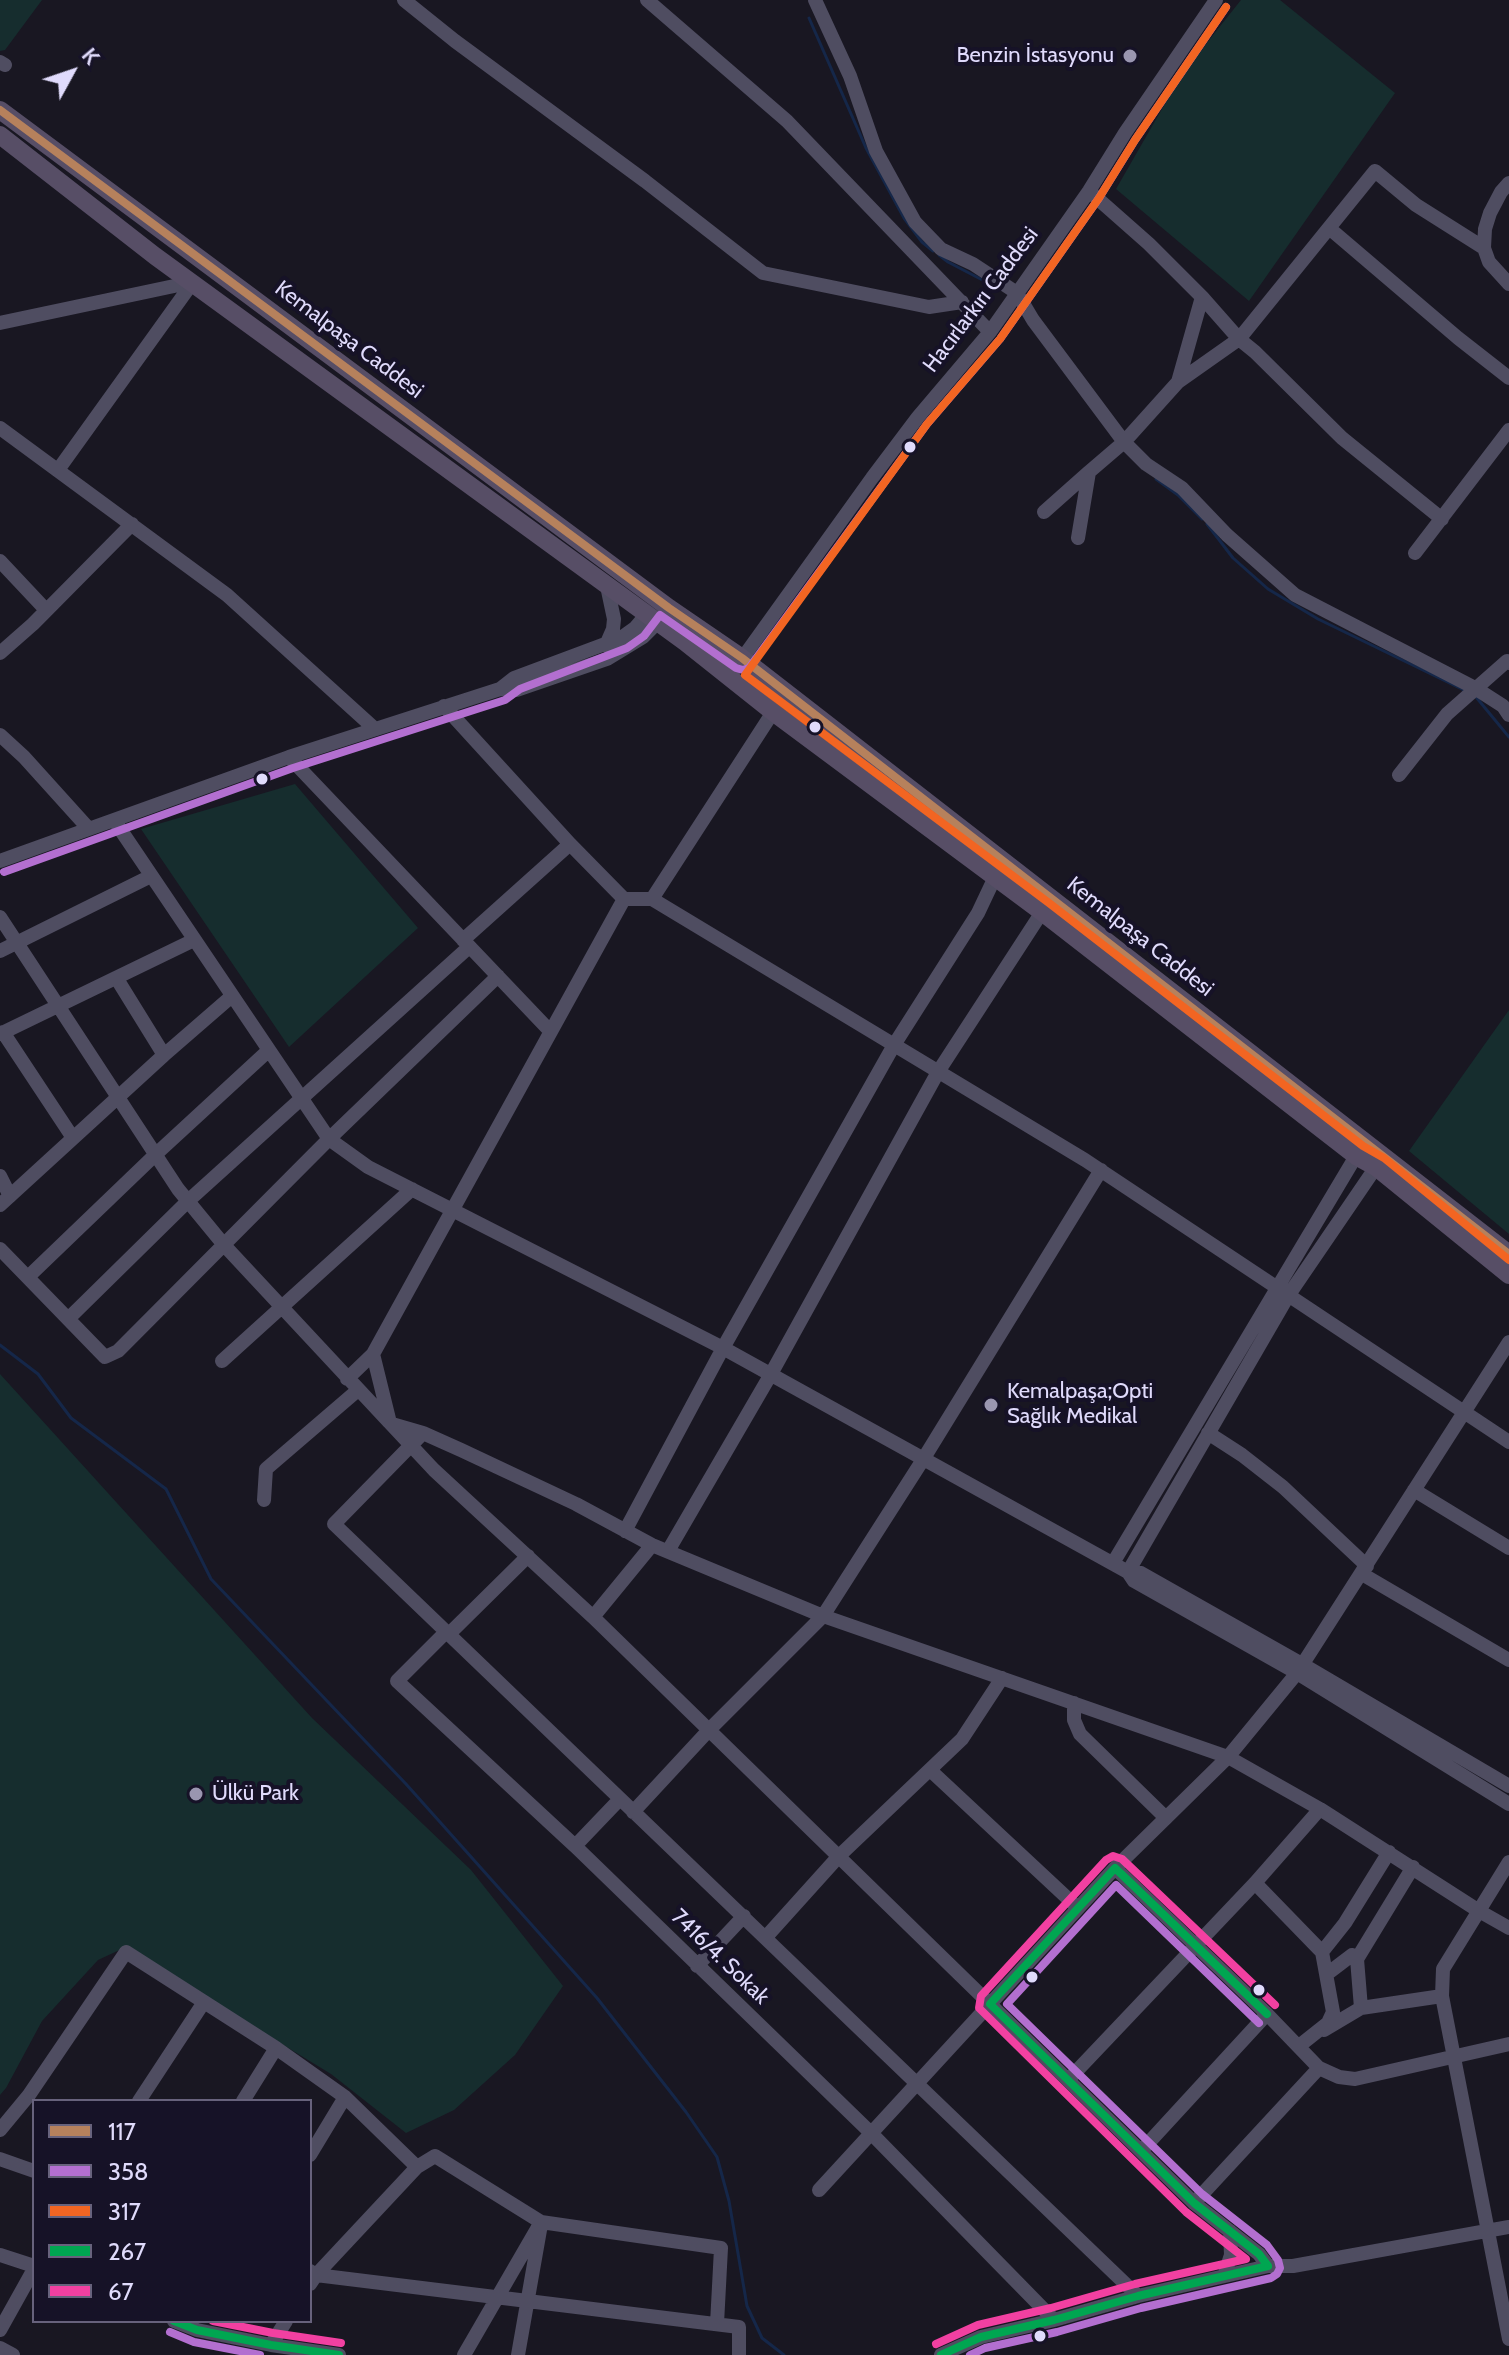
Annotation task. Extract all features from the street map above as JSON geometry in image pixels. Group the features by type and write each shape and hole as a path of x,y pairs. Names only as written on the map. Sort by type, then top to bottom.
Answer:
{"main road":[{"name":"Kemalpaşa Caddesi","path":"0,110 664,604 742,658 1509,1254"},
{"name":"Kemalpaşa Caddesi","path":"0,135 155,256 607,586 1042,912 1356,1156 1376,1167 1509,1275"},
{"path":"652,620 664,604"}],"street":[{"path":"404,0 763,273 929,307 962,302"},
{"path":"647,0 787,121 990,332"},
{"path":"815,0 850,76 876,151 915,222 941,249 973,264 1017,293 1033,320 1124,442 1146,464 1182,488 1227,535 1295,595 1471,692 1503,706 1509,715"},
{"name":"Hacırlarkırı Caddesi","path":"729,677 918,417 990,332 1089,191 1216,0"},
{"path":"1044,512 1124,442 1178,382 1239,339 1375,171 1416,205 1484,248"},
{"path":"1509,183 1490,213 1484,248 1489,262 1509,284"},
{"path":"1089,191 1149,244 1239,339 1342,438 1442,519"},
{"path":"1329,228 1509,378"},
{"path":"0,323 193,282"},
{"path":"58,470 193,282"},
{"path":"1178,382 1202,297"},
{"path":"1415,553 1509,430"},
{"path":"2,433 58,470 227,595 375,729"},
{"path":"1078,538 1089,472"},
{"path":"0,653 132,524"},
{"path":"0,561 46,610"},
{"path":"606,645 614,619 607,586"},
{"path":"500,689 514,678 606,645 652,620"},
{"path":"0,861 289,757 500,689 517,690 607,659 629,647 652,620"},
{"path":"1399,775 1447,714 1507,661 1509,663"},
{"path":"444,706 624,899 652,899 1101,1170 1509,1442"},
{"path":"652,899 773,712"},
{"path":"0,735 89,829"},
{"path":"289,757 550,1031"},
{"path":"114,820 329,1139 368,1167 723,1348 1128,1572 1141,1573 1300,1668 1509,1786"},
{"path":"68,1319 188,1201 570,844"},
{"path":"0,951 151,876"},
{"path":"625,1531 723,1348 894,1045 978,913 995,877"},
{"path":"264,1500 266,1469 352,1384 373,1354 624,899"},
{"path":"668,1551 771,1374 938,1072 1042,912"},
{"path":"0,917 188,1201 224,1245 352,1384 411,1446 593,1617 1194,2203 1259,2254 1269,2266"},
{"path":"73,1138 2,1033 194,940"},
{"path":"0,1249 105,1357 118,1351 329,1139 498,976"},
{"path":"117,979 164,1055"},
{"path":"5,1201 232,996"},
{"path":"28,1277 269,1050"},
{"path":"1128,1572 1208,1433 1356,1156"},
{"path":"1113,1563 1283,1292 1376,1167"},
{"path":"633,1812 709,1730 823,1616 1101,1170"},
{"path":"0,1176 5,1201"},
{"path":"222,1361 412,1189"},
{"path":"819,2190 1115,1868 1228,1757 1300,1668 1509,1342"},
{"path":"373,1354 391,1423"},
{"path":"391,1423 423,1433 576,1504 652,1545 823,1616 1228,1757 1320,1809 1509,1928"},
{"path":"423,1433 334,1524 1138,2296"},
{"path":"1208,1433 1283,1487 1364,1570 1509,1660"},
{"path":"1414,1490 1509,1548"},
{"path":"593,1617 652,1545"},
{"path":"448,1633 528,1556"},
{"name":"7416/4. Sokak","path":"448,1633 397,1681 575,1846 871,2133 1054,2320"},
{"path":"1300,1668 1509,1804"},
{"path":"766,1937 839,1856 962,1739 1002,1678"},
{"path":"1074,1703 1074,1720 1080,1734 1166,1818"},
{"path":"930,1770 1078,1908"},
{"path":"575,1846 619,1800"},
{"path":"1069,2079 1255,1883 1320,1809"},
{"path":"1322,1952 1334,1939 1389,1852"},
{"path":"1509,1862 1443,1969 1442,1996 1509,2339"},
{"path":"1327,1974 1354,1957 1413,1867"},
{"path":"1115,1868 1319,2068 1339,2077 1355,2079 1509,2044"},
{"path":"1255,1883 1322,1952 1333,2012 1328,2023 1299,2046"},
{"path":"697,1966 744,1916"},
{"path":"1334,1939 1354,1957 1361,2008"},
{"path":"0,2130 33,2098 126,1952 276,2048 345,2097 417,2167"},
{"path":"1299,2046 1361,2008 1442,1996"},
{"path":"142,2096 204,2002"},
{"path":"1141,2151 1267,2014"},
{"path":"244,2099 276,2048"},
{"path":"1194,2203 1319,2068"},
{"path":"312,2152 345,2097"},
{"path":"312,2277 417,2167 435,2156 541,2222 721,2248 717,2324"},
{"path":"0,2159 32,2170"},
{"path":"941,2355 981,2337 1138,2296 1269,2266 1293,2266 1488,2226 1509,2218"},
{"path":"464,2355 541,2222"},
{"path":"518,2355 541,2222"},
{"path":"1488,2226 1509,2227"},
{"path":"1224,2276 1231,2255 1230,2231"},
{"path":"0,2255 32,2267"},
{"path":"0,2330 32,2272"},
{"path":"312,2277 739,2327 739,2355"},
{"path":"277,2349 285,2323"},
{"path":"200,2326 277,2349 339,2355"},
{"path":"0,2348 13,2355"}],"green space":[{"path":"0,0 42,0 5,50 0,51"},
{"path":"1241,0 1280,0 1395,93 1249,301 1116,189 1182,74"},
{"path":"295,784 418,928 289,1047 141,829"},
{"path":"1509,1010 1509,1234 1409,1151"},
{"name":"Ülkü Park","path":"0,1374 312,1718 471,1870 563,1986 515,2055 454,2110 406,2133 331,2074 126,1947 98,1960 42,2021 0,2095"}],"waterway":[{"path":"809,18 866,148 904,218 933,251"},
{"path":"939,255 992,285"},
{"path":"1156,479 1202,519"},
{"path":"1207,524 1233,558 1268,589 1318,619 1466,691"},
{"path":"1476,697 1509,737"},
{"path":"0,1345 38,1374 71,1418 166,1489 211,1579 406,1784 597,1998 686,2112 717,2157 729,2201 747,2306 762,2338 784,2355"}],"transit line":[{"name":"358","path":"4,872 293,768 505,700 520,689 627,648 644,636 660,615 736,668 749,668 927,424 1000,339 1099,198 1226,7"},
{"name":"317","path":"1226,7 1099,198 1000,339 927,424 745,675 1049,903 1363,1146 1384,1158 1509,1260"},
{"name":"117","path":"0,110 669,608 742,658 1509,1254"},
{"name":"67","path":"936,2344 978,2325 1246,2259 1186,2212 979,2008 981,1996 1106,1860 1113,1856 1122,1859 1275,2005"},
{"name":"267","path":"941,2355 981,2337 1268,2266 1259,2254 1194,2203 990,2004 1115,1868 1267,2014"},
{"name":"358","path":"970,2355 985,2348 1141,2308 1271,2278 1280,2268 1267,2245 1202,2194 1007,2004 1116,1885 1259,2023"},
{"name":"267","path":"179,2323 197,2330 271,2345 339,2355"},
{"name":"67","path":"223,2323 341,2343"},
{"name":"358","path":"170,2332 194,2342 260,2355"}],"place":[{"name":"Benzin İstasyonu","path":"1130,56"},
{"name":"Kemalpaşa;Opti Sağlık Medikal","path":"991,1405"},
{"name":"Ülkü Park","path":"196,1794"}]}
